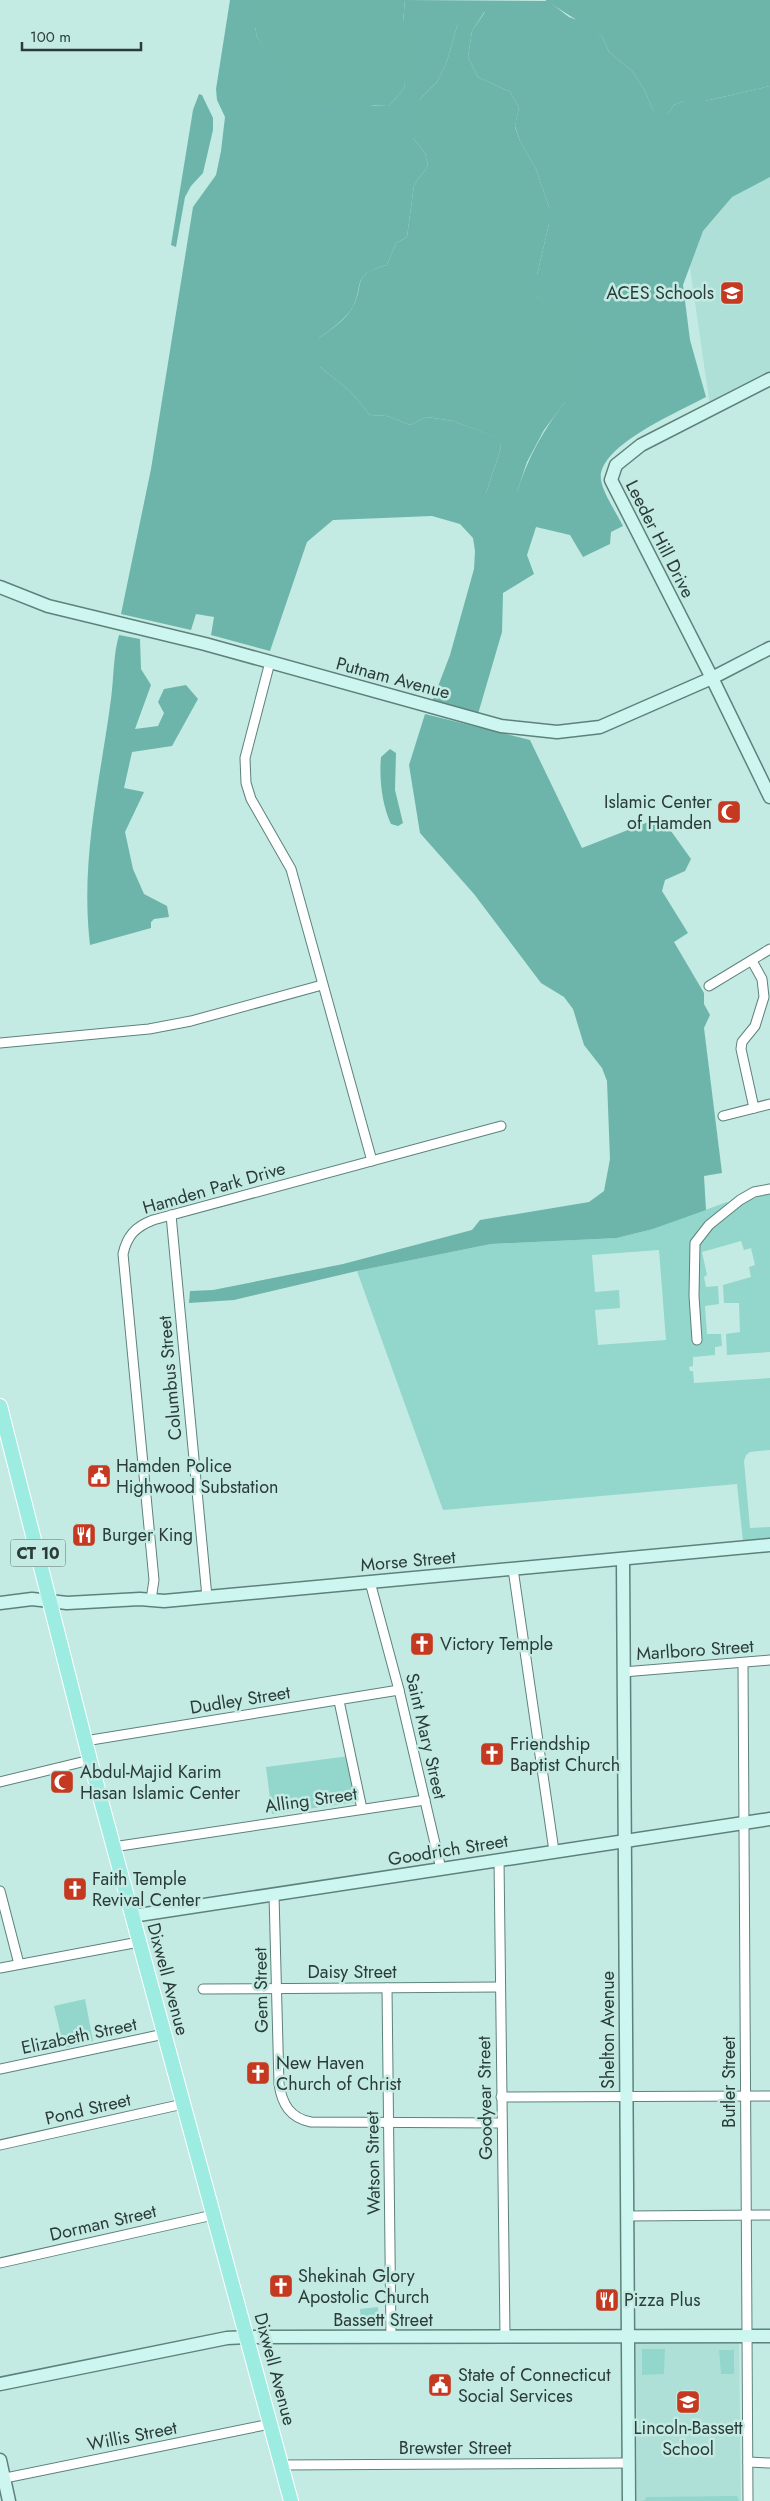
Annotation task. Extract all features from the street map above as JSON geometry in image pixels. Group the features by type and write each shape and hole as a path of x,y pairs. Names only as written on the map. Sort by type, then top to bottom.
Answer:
{"main road":[{"name":"Leeder Hill Drive","path":"712,678 613,488 611,480 612,471 616,465 641,446 770,380"},
{"name":"Putnam Avenue","path":"0,587 56,608 270,662 501,726 536,732 579,731 600,727 712,678 770,648"},
{"path":"712,678 770,796"},
{"name":"Dixwell Avenue","path":"0,1406 3,1428 50,1601 84,1741 291,2501"},
{"name":"Morse Street","path":"0,1603 32,1599 67,1603 207,1597 770,1545"},
{"name":"Shelton Avenue","path":"623,1559 629,2501"},
{"name":"Goodrich Street","path":"132,1916 770,1819"},
{"name":"Bassett Street","path":"0,2384 227,2338 628,2335 770,2336"},
{"path":"0,2460 2,2478 9,2501"}],"street":[{"path":"270,662 245,758 246,783 251,799 290,869 372,1160"},
{"path":"708,986 770,950"},
{"path":"752,960 765,988 755,1026 742,1042 741,1049 754,1108"},
{"path":"0,1043 150,1029 191,1021 322,985"},
{"path":"723,1116 770,1104"},
{"name":"Hamden Park Drive","path":"151,1600 154,1580 123,1254 126,1241 132,1232 142,1224 171,1215 501,1126"},
{"path":"697,1340 694,1296 695,1243 710,1225 740,1200 754,1192 770,1189"},
{"name":"Columbus Street","path":"171,1215 207,1597"},
{"path":"513,1569 554,1851"},
{"name":"Saint Mary Street","path":"370,1582 399,1690 441,1869"},
{"name":"Marlboro Street","path":"623,1672 770,1660"},
{"name":"Butler Street","path":"743,1663 748,2501"},
{"name":"Dudley Street","path":"84,1741 399,1690"},
{"path":"339,1701 362,1810"},
{"path":"0,1782 90,1760"},
{"name":"Alling Street","path":"113,1847 425,1800"},
{"name":"Goodyear Street","path":"499,1860 505,2336"},
{"path":"0,1891 19,1964"},
{"name":"Gem Street","path":"274,1895 278,1987 278,2084 284,2103 289,2112 302,2120 311,2122 389,2124"},
{"path":"0,1968 139,1942"},
{"name":"Daisy Street","path":"203,1989 500,1987"},
{"name":"Watson Street","path":"387,1988 391,2337"},
{"name":"Elizabeth Street","path":"0,2069 164,2034"},
{"path":"501,2097 770,2096"},
{"name":"Pond Street","path":"0,2145 183,2104"},
{"path":"389,2124 501,2124"},
{"name":"Dorman Street","path":"0,2262 213,2214"},
{"path":"628,2216 770,2216"},
{"name":"Willis Street","path":"2,2478 270,2424"},
{"path":"748,2462 770,2462"},
{"name":"Brewster Street","path":"281,2465 628,2463"}],"shaded area":[{"path":"230,0 255,0 257,37 281,72 374,106 389,106 405,87 404,78 407,74 403,22 405,0 548,1 569,17 583,22 602,36 609,52 632,71 645,91 653,110 668,114 674,105 684,101 705,101 770,86 770,177 732,197 703,231 683,285 690,340 706,397 660,420 625,442 603,467 602,485 623,526 611,532 610,544 583,557 570,535 536,527 527,555 534,574 503,593 502,632 478,714 432,702 450,655 474,569 475,551 473,538 460,524 432,516 333,520 307,542 270,651 211,635 214,617 196,614 191,630 121,614 151,469 193,207 216,175 221,151 225,117 217,100 216,89","holes":["485,12 472,31 468,57 478,77 510,92 519,107 515,126 520,141 536,169 549,207 549,224 537,275 537,297 554,310 565,402 537,445 526,467 517,492 486,493 500,451 501,445 496,437 453,421 427,417 410,425 387,416 370,415 350,391 320,367 319,338 340,322 351,310 362,278 367,273 387,265 396,243 407,237 414,185 428,166 425,153 413,138 420,99 437,82 447,61 457,26"]},
{"path":"255,0 405,0 403,22 415,31 417,71 407,76 405,87 389,106 312,104 296,97 257,37"},
{"path":"545,0 770,0 770,86 705,101 684,101 674,105 668,114 662,117 653,110 645,91 632,71 609,52 602,36"},
{"path":"478,10 485,11 472,31 468,57 478,77 510,92 519,107 515,127 520,141 536,169 549,207 549,224 537,275 537,297 572,321 587,337 583,371 565,402 544,430 527,462 517,492 506,504 494,504 486,493 501,445 495,437 453,421 427,417 410,425 387,416 370,415 350,391 320,367 315,357 319,338 340,322 351,310 356,301 363,277 375,269 387,265 396,243 407,237 414,185 428,166 425,153 413,138 407,116 437,82 447,61 457,26"},
{"path":"199,94 202,95 213,118 213,130 203,173 191,186 185,197 176,247 171,245 193,110"},
{"name":"ACES Schools","path":"770,174 770,374 710,406 682,213"},
{"path":"119,635 140,639 141,669 151,685 135,729 158,726 164,713 158,702 164,689 186,685 198,699 172,746 132,752 124,788 144,792 125,832 133,869 144,894 167,906 169,917 154,919 151,922 151,928 90,945 88,913 89,852"},
{"path":"425,714 530,740 582,848 661,817 691,859 685,871 665,880 662,891 688,933 674,942 704,993 704,1004 710,1015 704,1028 722,1173 704,1176 706,1210 653,1229 617,1238 491,1244 357,1271 234,1300 189,1303 190,1291 213,1290 343,1264 472,1230 480,1220 589,1202 604,1191 610,1159 607,1081 602,1068 584,1045 573,1009 564,997 541,983 474,894 420,833 409,765"},
{"path":"390,749 396,753 395,790 403,823 398,826 391,824 388,817 383,800 380,774 381,757"},
{"path":"770,1193 770,1352 727,1355 726,1334 740,1332 739,1303 724,1303 723,1285 751,1277 749,1267 755,1265 751,1248 744,1250 741,1241 702,1252 707,1275 704,1277 706,1287 718,1286 719,1304 705,1306 707,1334 721,1334 722,1346 715,1347 715,1355 693,1357 693,1366 689,1367 690,1371 693,1371 694,1383 770,1378 770,1450 750,1452 746,1455 744,1461 750,1528 770,1527 770,1538 743,1541 737,1484 443,1510 357,1271 491,1244 617,1238 653,1229 727,1202 733,1209 749,1200","holes":["659,1250 666,1340 598,1345 595,1310 620,1308 619,1290 595,1292 592,1255"]},
{"path":"349,1756 357,1802 272,1814 266,1767"},
{"path":"85,1999 93,2041 64,2048 54,2006"},
{"path":"378,2307 379,2322 361,2323 360,2309"},
{"name":"Lincoln-Bassett School","path":"636,2343 739,2343 741,2501 637,2501"},
{"path":"642,2349 665,2349 664,2374 642,2375"},
{"path":"719,2350 734,2350 734,2374 721,2374"},
{"path":"737,2496 739,2501 641,2501 645,2500 646,2497"}],"waterway":[{"path":"445,699 478,598 494,504"},
{"path":"446,721 448,737"}],"place":[{"name":"ACES Schools","path":"732,293"},
{"name":"Islamic Center of Hamden","path":"729,812"},
{"name":"Hamden Police Highwood Substation","path":"99,1476"},
{"name":"Burger King","path":"84,1535"},
{"name":"Victory Temple","path":"422,1644"},
{"name":"Friendship Baptist Church","path":"492,1754"},
{"name":"Abdul-Majid Karim Hasan Islamic Center","path":"62,1782"},
{"name":"Faith Temple Revival Center","path":"75,1889"},
{"name":"New Haven Church of Christ","path":"258,2073"},
{"name":"Shekinah Glory Apostolic Church","path":"281,2286"},
{"name":"Pizza Plus","path":"607,2300"},
{"name":"State of Connecticut Social Services","path":"440,2385"},
{"name":"Lincoln-Bassett School","path":"688,2402"}]}
